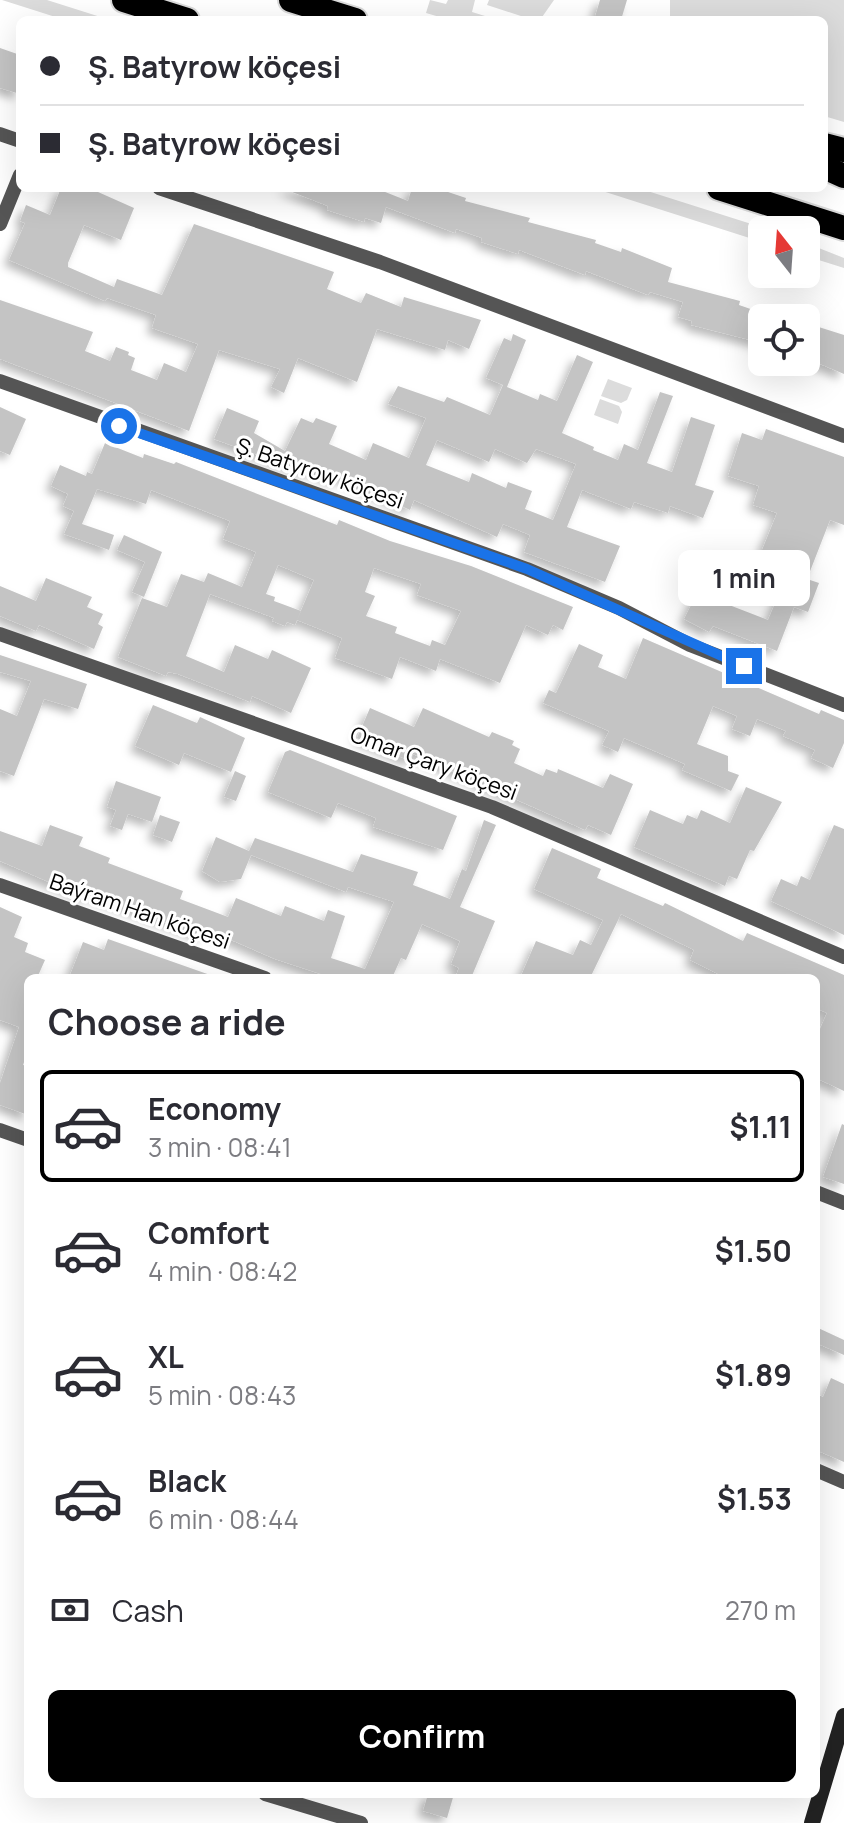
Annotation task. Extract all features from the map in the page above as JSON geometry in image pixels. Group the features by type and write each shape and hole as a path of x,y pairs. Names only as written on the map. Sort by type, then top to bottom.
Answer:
{"highway":[{"path":"124,0 174,16"},
{"path":"291,0 342,16"},
{"path":"732,192 807,216"},
{"path":"820,220 844,228"},
{"path":"820,223 844,235"}],"street":[{"path":"0,224 16,185"},
{"path":"171,192 380,262 844,436"},
{"name":"Ş. Batyrow köçesi","path":"0,381 527,569 619,608 690,645 844,705"},
{"name":"Omar Çary köçesi","path":"0,634 478,801 844,957"},
{"name":"Baýram Han köçesi","path":"0,885 254,974"},
{"path":"0,1130 24,1139"},
{"path":"820,1194 844,1203"},
{"path":"820,1472 844,1482"},
{"path":"820,1796 844,1716"},
{"path":"278,1798 361,1823"},
{"path":"812,1823 819,1798"}],"shaded area":[{"path":"2,0 47,0 97,16 52,16"},
{"path":"430,0 446,4 448,0 475,0 472,12 485,16 436,16 426,13"},
{"path":"489,0 554,0 543,16 521,16 487,5"},
{"path":"670,0 844,0 844,122 828,117 828,16 670,16"},
{"path":"606,192 651,192 748,223 748,238"},
{"path":"820,249 844,258 844,268 820,260"},
{"path":"608,379 632,388 627,400 621,403 601,396"},
{"path":"600,399 619,406 622,412 618,424 594,415"}],"building":[{"path":"600,0 627,0 622,16 595,16"},
{"path":"0,48 16,54 16,93 0,88"},
{"path":"59,192 98,192 134,208 121,240 84,225 68,263 68,267 114,287 117,279 162,295 194,224 334,272 327,289 361,303 366,293 401,307 404,297 481,320 469,349 448,340 445,350 377,329 357,382 298,358 284,393 271,387 280,369 219,350 189,431 0,359 0,300 93,332 85,351 110,361 116,347 129,352 128,355 135,358 131,370 157,380 164,363 186,372 198,344 152,328 156,315 107,298 105,301 9,260 25,223 20,221 26,205 50,215"},
{"path":"292,192 385,192 408,201 411,192 448,192 466,198 465,201 530,218 528,222 596,240 595,243 621,252 622,248 672,268 668,282 740,301 739,305 748,308 748,339 691,325 692,321 678,317 683,302 650,292 648,295 519,250 518,254 481,242 482,238 456,229 455,233 386,207 381,223 365,218 364,222 327,210 328,206"},
{"path":"820,327 844,335 844,374 820,364"},
{"path":"513,334 526,340 507,387 538,400 540,394 557,401 577,355 593,362 562,433 594,447 593,450 618,460 624,444 638,450 660,392 673,396 647,463 672,472 691,417 715,425 695,485 714,491 703,518 670,506 668,513 634,502 631,509 582,490 567,527 620,546 605,582 524,552 530,535 503,524 497,537 414,500 410,510 338,476 336,482 214,439 227,408 259,421 254,433 285,451 301,418 313,423 316,418 337,426 329,444 366,460 373,443 409,458 426,418 388,404 398,386 444,402 447,397 490,415 503,385 486,378 504,338 511,341","holes":["437,440 489,462 495,449 527,463 536,449 576,464 553,520 525,509 532,491 508,482 506,488 472,473 469,482 426,465"]},
{"path":"0,407 26,419 10,455 0,451"},
{"path":"766,429 844,457 844,525 830,520 807,579 819,583 808,612 794,607 777,651 713,626 709,632 684,619 700,587 726,600 724,603 768,620 781,589 777,576 794,562 762,550 777,513 753,505 759,486 728,476 742,433 762,440"},
{"path":"105,443 143,458 144,454 174,464 176,462 337,525 339,520 390,541 471,566 573,607 563,630 553,625 548,635 526,625 500,683 440,659 436,671 400,657 392,679 335,658 342,638 297,620 295,625 287,622 285,626 272,621 274,618 210,594 186,656 224,672 235,645 268,659 272,650 311,668 291,713 252,696 250,702 178,674 168,672 166,676 118,657 142,598 167,607 181,574 204,582 208,573 242,587 256,552 223,539 230,521 151,490 146,504 97,489 82,524 114,535 109,550 64,534 74,511 63,506 68,494 51,486 60,465 86,476 87,472 92,474","holes":["278,565 314,580 301,611 274,601 275,597 266,594","374,568 421,584 417,595 461,611 445,645 432,640 430,646 395,633 397,627 366,616 375,596 365,592"]},
{"path":"124,535 162,552 144,597 132,592 145,562 117,550"},
{"path":"46,578 92,597 87,607 103,614 98,624 103,627 94,649 39,625 36,631 0,616 0,586 36,601"},
{"path":"643,638 819,714 821,710 844,720 844,743 833,768 811,758 815,750 783,736 786,731 757,719 750,736 732,729 737,716 713,706 697,744 728,756 728,771 739,775 731,791 682,770 685,764 624,738 618,752 602,745 609,731 543,703 549,690 556,693 579,644 603,655 598,667 626,679"},
{"path":"0,655 87,684 78,709 44,699 14,776 0,771 0,709 17,716 31,681 0,672"},
{"path":"153,705 197,723 200,717 245,738 231,772 184,753 179,765 135,746"},
{"path":"370,708 414,727 423,708 489,737 492,732 514,741 512,745 520,749 514,763 543,776 546,769 557,773 558,769 603,788 610,774 633,784 611,835 588,825 585,830 413,754 410,761 357,738"},
{"path":"290,750 457,816 443,850 373,827 376,818 338,803 331,818 268,792 285,752"},
{"path":"235,771 246,776 236,801 224,797"},
{"path":"116,781 161,797 152,822 128,814 122,830 110,826 116,810 107,807"},
{"path":"746,787 782,802 754,851 750,850 737,879 729,876 725,886 634,847 650,810 683,824 687,815 697,819 701,810 730,823"},
{"path":"160,815 180,822 172,842 153,835"},
{"path":"484,820 496,825 460,907 495,921 473,974 457,974 459,968 451,964 460,941 422,924 406,960 401,958 394,974 321,974 275,959 206,929 203,936 88,894 86,898 0,861 0,831 42,846 50,825 83,837 79,846 110,858 108,863 183,891 180,899 228,917 236,898 281,916 285,906 324,921 328,910 345,916 331,958 365,969 394,902 348,887 346,892 251,855 241,879 220,882 202,871 216,837 249,851 255,838 353,872 361,854 418,872 413,885 450,899 462,869 466,871"},
{"path":"834,825 844,829 844,935 771,901 781,879 797,886 801,876 810,880"},
{"path":"552,848 601,869 597,878 663,906 665,903 743,941 747,933 844,975 844,1091 820,1080 820,1029 827,1013 820,1010 820,974 718,974 690,960 694,950 621,914 592,974 522,974 536,941 573,955 580,940 591,945 603,920 534,889"},
{"path":"0,907 22,917 14,937 28,943 25,952 45,960 39,974 24,974 24,1114 0,1105 0,1083 19,1027 0,1020"},
{"path":"108,939 207,974 70,974 83,942 104,950"},
{"path":"844,1125 844,1184 823,1177"},
{"path":"820,1329 844,1340 844,1355 820,1345"},
{"path":"831,1378 844,1384 844,1462 820,1452 820,1396 823,1397"},
{"path":"427,1798 453,1798 447,1818 423,1811"}],"route":[{"path":"119,426 527,569 619,608 690,645 744,666"}]}
